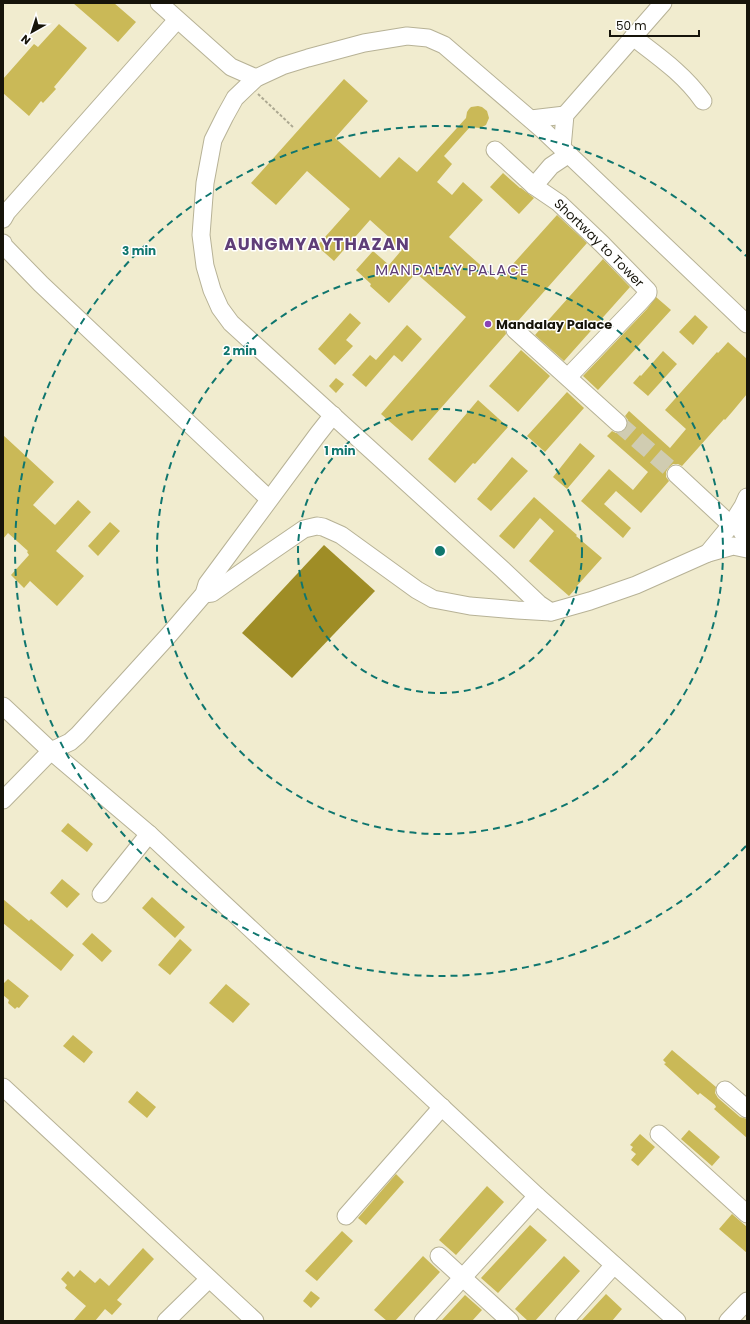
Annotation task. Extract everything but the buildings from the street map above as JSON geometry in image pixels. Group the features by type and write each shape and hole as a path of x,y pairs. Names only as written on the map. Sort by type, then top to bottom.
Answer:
{"street":[{"path":"159,3 231,67 252,82"},
{"path":"531,119 565,115 663,3"},
{"path":"3,219 177,20"},
{"path":"551,612 539,604 231,323 220,308 212,290 205,266 201,235 205,183 213,140 235,98 252,82 282,66 364,43 407,36 428,38 444,46 531,119 747,324"},
{"path":"633,37 682,75 703,101"},
{"path":"231,67 235,98"},
{"path":"534,186 566,151 565,115"},
{"name":"Shortway to Tower","path":"495,150 534,186 559,203 648,291 640,302 568,377"},
{"path":"3,243 4,246 41,284 269,499"},
{"path":"515,330 618,423"},
{"path":"3,800 51,751 70,742 78,735 204,594 207,584 333,415"},
{"path":"676,474 739,511"},
{"path":"708,553 739,511"},
{"path":"739,511 742,532 747,540"},
{"path":"204,594 212,593 304,529 317,526 324,527 341,535 417,590 433,599 470,606 523,611 551,612 590,601 636,585 708,553 733,546 747,549"},
{"path":"3,706 51,751 149,834 537,1196 676,1321"},
{"path":"101,894 149,834"},
{"path":"3,1087 255,1321"},
{"path":"725,1090 747,1109"},
{"path":"346,1216 442,1107"},
{"path":"659,1134 747,1214"},
{"path":"423,1321 537,1196"},
{"path":"439,1256 510,1321"},
{"path":"564,1321 614,1265"},
{"path":"166,1321 209,1278"},
{"path":"728,1321 747,1301"}],"path":[{"path":"252,82 293,127"}],"shaded area":[{"path":"324,545 375,591 292,678 242,633"}],"tunnel":[{"path":"618,423 676,474"}],"place":[{"name":"Mandalay Palace","path":"488,324"}],"district":[{"name":"AUNGMYAYTHAZAN","path":"317,244"},
{"name":"MANDALAY PALACE","path":"452,270"}]}
